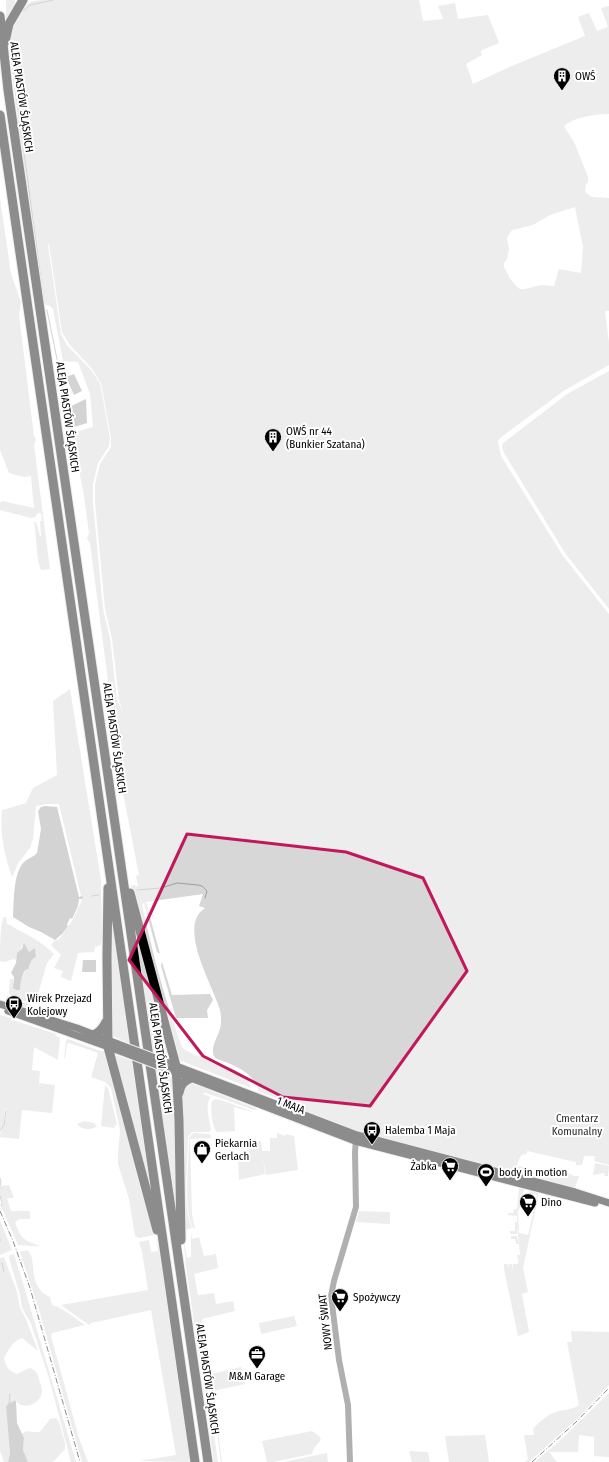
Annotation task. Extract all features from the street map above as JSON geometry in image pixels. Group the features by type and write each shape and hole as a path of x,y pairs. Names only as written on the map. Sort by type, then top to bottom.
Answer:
{"highway":[{"path":"4,61 7,32 12,18 23,0"},
{"name":"ALEJA PIASTÓW ŚLĄSKICH","path":"0,16 4,61 208,1462"},
{"path":"0,115 195,1462"},
{"path":"119,852 177,1070 182,1279"},
{"path":"108,856 107,1020 170,1282"},
{"path":"93,1035 102,1030 107,1020"},
{"path":"178,1094 180,1086 183,1082 191,1078"}],"main road":[{"name":"1 MAJA","path":"0,1004 93,1035 112,1045"},
{"name":"1 MAJA","path":"0,1008 112,1045 356,1138 575,1192 609,1203"},
{"name":"1 MAJA","path":"177,1070 191,1078 356,1138 609,1207"},
{"path":"575,1192 581,1200"}],"street":[{"name":"NOWY ŚWIAT","path":"350,1462 348,1405 339,1360 331,1296 356,1207 356,1138"}],"highlighted area":[{"path":"187,834 346,852 423,878 467,971 370,1106 283,1097 203,1056 129,960"}],"green space":[{"path":"6,0 15,0 15,4 6,22"},
{"name":"Cmentarz Komunalny","path":"419,0 423,21 443,19 438,6 455,3 458,19 488,15 499,43 482,50 482,55 466,64 473,84 507,68 585,36 578,17 589,13 597,31 608,27 601,8 609,6 609,114 592,115 579,118 564,126 575,144 588,177 585,192 592,197 609,198 609,311 605,311 609,343 609,365 565,390 500,438 498,442 501,456 563,556 609,614 609,1165 594,1161 595,1156 584,1156 582,1165 576,1165 576,1162 527,1151 527,1154 522,1155 520,1158 517,1166 524,1167 523,1170 550,1177 551,1174 563,1177 568,1173 574,1176 579,1176 574,1189 363,1134 302,1111 284,1101 284,1099 279,1097 278,1099 259,1091 252,1078 242,1070 215,1058 213,1049 220,1027 220,1012 200,958 194,929 197,918 205,908 199,906 203,894 146,902 160,954 157,952 144,903 142,904 150,940 159,976 182,1047 189,1052 221,1064 241,1074 248,1080 251,1088 176,1059 131,885 138,886 136,876 139,875 122,788 90,543 87,539 89,533 84,496 73,439 68,434 93,427 90,394 78,362 63,361 53,309 50,306 43,304 18,122 9,38 14,20 22,8 32,1","holes":["575,207 583,247 581,273 559,269 554,286 541,285 520,289 509,277 504,267 509,249 507,238 512,230 533,225 550,215","49,244 62,332 69,344 92,369 101,383 111,438 111,447 100,464 95,484 95,502 105,609 112,639 119,700 123,712 117,700 110,638 103,609 93,503 93,484 98,463 109,446 110,438 100,383 91,370 67,345 61,334"]},
{"path":"0,198 11,274 21,302 19,315 34,436 36,440 34,445 50,569 41,570 38,561 34,522 36,522 41,536 41,513 38,513 35,517 31,518 0,510 0,503 2,501 34,508 31,476 24,477 9,473 0,450"},
{"path":"609,371 609,609 565,553 504,453 502,447 503,443 567,394"},
{"path":"70,689 101,880 102,939 101,945 95,947 94,952 78,953 71,981 61,977 63,971 54,968 61,955 51,945 54,941 59,939 72,921 82,900 59,804 36,806 33,839 30,848 19,862 12,877 3,844 2,828 2,810 26,803 33,788 57,775 53,701"},
{"path":"111,909 130,1044 109,1034"},
{"path":"4,917 6,917 7,924 37,940 54,954 47,963 36,1001 18,1000 9,994 10,979 13,979 13,984 20,984 25,970 30,967 32,960 36,957 35,948 29,952 22,945 16,960 13,959 5,962 0,961 1,931"},
{"path":"133,920 170,1057 153,1052"},
{"path":"162,962 172,995 210,994 213,1000 207,1010 208,1018 176,1018 161,966"},
{"path":"7,996 29,1004 34,1008 31,1010 5,1001"},
{"path":"0,1015 11,1018 11,1020 56,1034 57,1037 60,1038 58,1060 34,1047 32,1070 40,1071 39,1083 55,1085 52,1113 22,1110 19,1139 0,1137 3,1126 0,1130","holes":["5,1108 6,1119 4,1124"]},
{"path":"68,1039 104,1052 107,1055 155,1235 139,1238 135,1236 129,1199 118,1164 120,1130 111,1088 105,1082 91,1077 98,1053 69,1043 67,1044 64,1058 66,1040"},
{"path":"113,1055 133,1061 154,1203"},
{"path":"155,1069 175,1080 176,1208 175,1207"},
{"path":"191,1083 257,1109 254,1110 203,1093 211,1097 208,1108 211,1130 209,1132 192,1132 188,1137 186,1196 187,1209 192,1228 185,1230 182,1092 183,1088"},
{"path":"105,1085 108,1088 117,1124 114,1128 101,1126"},
{"path":"216,1099 256,1113 234,1107 235,1131 217,1132 215,1130 212,1118 211,1108 212,1101"},
{"path":"84,1121 94,1123 97,1126 92,1129 86,1129 81,1128 77,1124"},
{"path":"194,1133 210,1134 211,1138 190,1139 192,1215 195,1228 193,1228 188,1209 187,1184 189,1138"},
{"path":"277,1133 285,1136 286,1134 294,1136 298,1170 266,1175 262,1151 270,1151 270,1138 277,1138"},
{"path":"248,1141 261,1141 265,1174 239,1180 238,1159 249,1156"},
{"path":"595,1163 609,1166 608,1176 605,1176 604,1173 593,1175"},
{"path":"9,1185 14,1198 7,1198 11,1211 30,1211 30,1219 20,1219 15,1222 19,1232 26,1240 40,1246 18,1245 1,1206 3,1203 0,1196 0,1186"},
{"path":"519,1188 524,1189 518,1212 519,1233 528,1235 529,1232 537,1195 529,1193 529,1191 539,1193 523,1268 528,1292 522,1294 529,1332 518,1336 504,1264 508,1264 508,1269 509,1264 512,1264 512,1269 513,1264 518,1264 518,1261 521,1261 518,1260 517,1255 520,1255 517,1226 517,1234 510,1234 510,1231 515,1231 517,1216 508,1215 508,1213 513,1213 514,1209 517,1209"},
{"path":"359,1211 390,1212 390,1224 356,1222"},
{"path":"0,1220 12,1250 0,1255"},
{"path":"191,1233 192,1239 199,1237 204,1256 216,1254 218,1268 194,1274 198,1295 214,1293 216,1304 233,1301 235,1311 202,1319 211,1374 241,1367 245,1384 213,1391 222,1462 205,1349 202,1350 218,1462 214,1462 186,1266 183,1234 187,1258 191,1257"},
{"path":"156,1235 191,1462 140,1461 176,1455 151,1310 91,1323 89,1325 61,1305 148,1290 139,1242 149,1240 151,1252 158,1251"},
{"path":"511,1236 517,1236 519,1244 516,1244 515,1239 511,1239"},
{"path":"27,1250 32,1259 35,1279 38,1286 42,1292 50,1297 52,1305 56,1306 85,1325 52,1333 51,1336 79,1438 88,1462 82,1462 39,1310 20,1252"},
{"path":"14,1254 76,1462 71,1462 49,1378 31,1324 22,1308 20,1295 9,1258 10,1255"},
{"path":"4,1257 17,1292 20,1308 26,1319 38,1351 22,1338 11,1346 4,1358 9,1370 14,1373 17,1374 30,1368 34,1370 38,1376 42,1392 38,1400 31,1405 23,1406 16,1401 6,1407 10,1454 8,1462 4,1462 0,1451 0,1258"},
{"path":"294,1316 297,1326 261,1334 259,1323"},
{"path":"571,1331 609,1332 609,1385 580,1416 529,1462 525,1462 528,1459 524,1435 534,1435 533,1429 551,1414 579,1405 567,1342 572,1342"},
{"path":"609,1393 609,1457 594,1456 594,1437 579,1435 578,1452 549,1452 557,1462 535,1462 566,1435"},
{"path":"55,1418 59,1422 65,1443 65,1449 53,1462 28,1462 23,1450 24,1438 22,1434 26,1431 40,1432 50,1419"},
{"path":"312,1431 319,1436 321,1440 314,1448 312,1454 267,1462 262,1441"},
{"path":"485,1435 489,1462 449,1462 445,1436"},
{"path":"409,1451 428,1452 430,1462 412,1462"},
{"path":"327,1453 328,1462 283,1462"}],"shaded area":[{"path":"74,374 82,391 74,395 66,377"},
{"path":"86,399 87,423 74,427 69,407"},
{"path":"41,807 57,807 79,897 83,897 82,899 79,899 78,906 72,919 70,918 67,925 68,926 55,940 13,917 15,888 18,873 24,862 37,853 41,829 38,811"},
{"path":"24,943 29,952 35,948 36,957 28,969 24,972 20,990 16,990 13,988 14,977 11,973 16,963 17,953 22,949"},
{"path":"83,960 96,960 96,972 82,972"},
{"path":"16,1401 17,1423 24,1438 23,1450 28,1462 8,1462 10,1454 6,1407"}],"waterway":[{"path":"22,12 30,5 53,0"},
{"path":"10,38 44,303"},
{"path":"47,310 66,403"},
{"path":"137,890 161,888 177,883 198,885 202,886 207,891 205,898"},
{"path":"92,896 99,895"},
{"path":"0,1131 4,1125 6,1111"},
{"path":"0,1178 0,1186"},
{"path":"0,1196 2,1203 1,1206"},
{"path":"2,1263 4,1272"},
{"path":"9,1404 10,1394"}],"railway":[{"path":"0,1211 13,1241 30,1288 80,1462"},
{"path":"532,1462 576,1422 609,1388"}],"place":[{"name":"OWŚ","path":"562,91"},
{"name":"OWŚ nr 44 (Bunkier Szatana)","path":"273,452"},
{"name":"Wirek Przejazd Kolejowy","path":"14,1019"},
{"name":"Halemba 1 Maja","path":"372,1145"},
{"name":"Piekarnia Gerlach","path":"202,1164"},
{"name":"Żabka","path":"450,1181"},
{"name":"body in motion","path":"486,1187"},
{"name":"Dino","path":"528,1217"},
{"name":"Spożywczy","path":"340,1312"},
{"name":"M&M Garage","path":"257,1369"}]}
